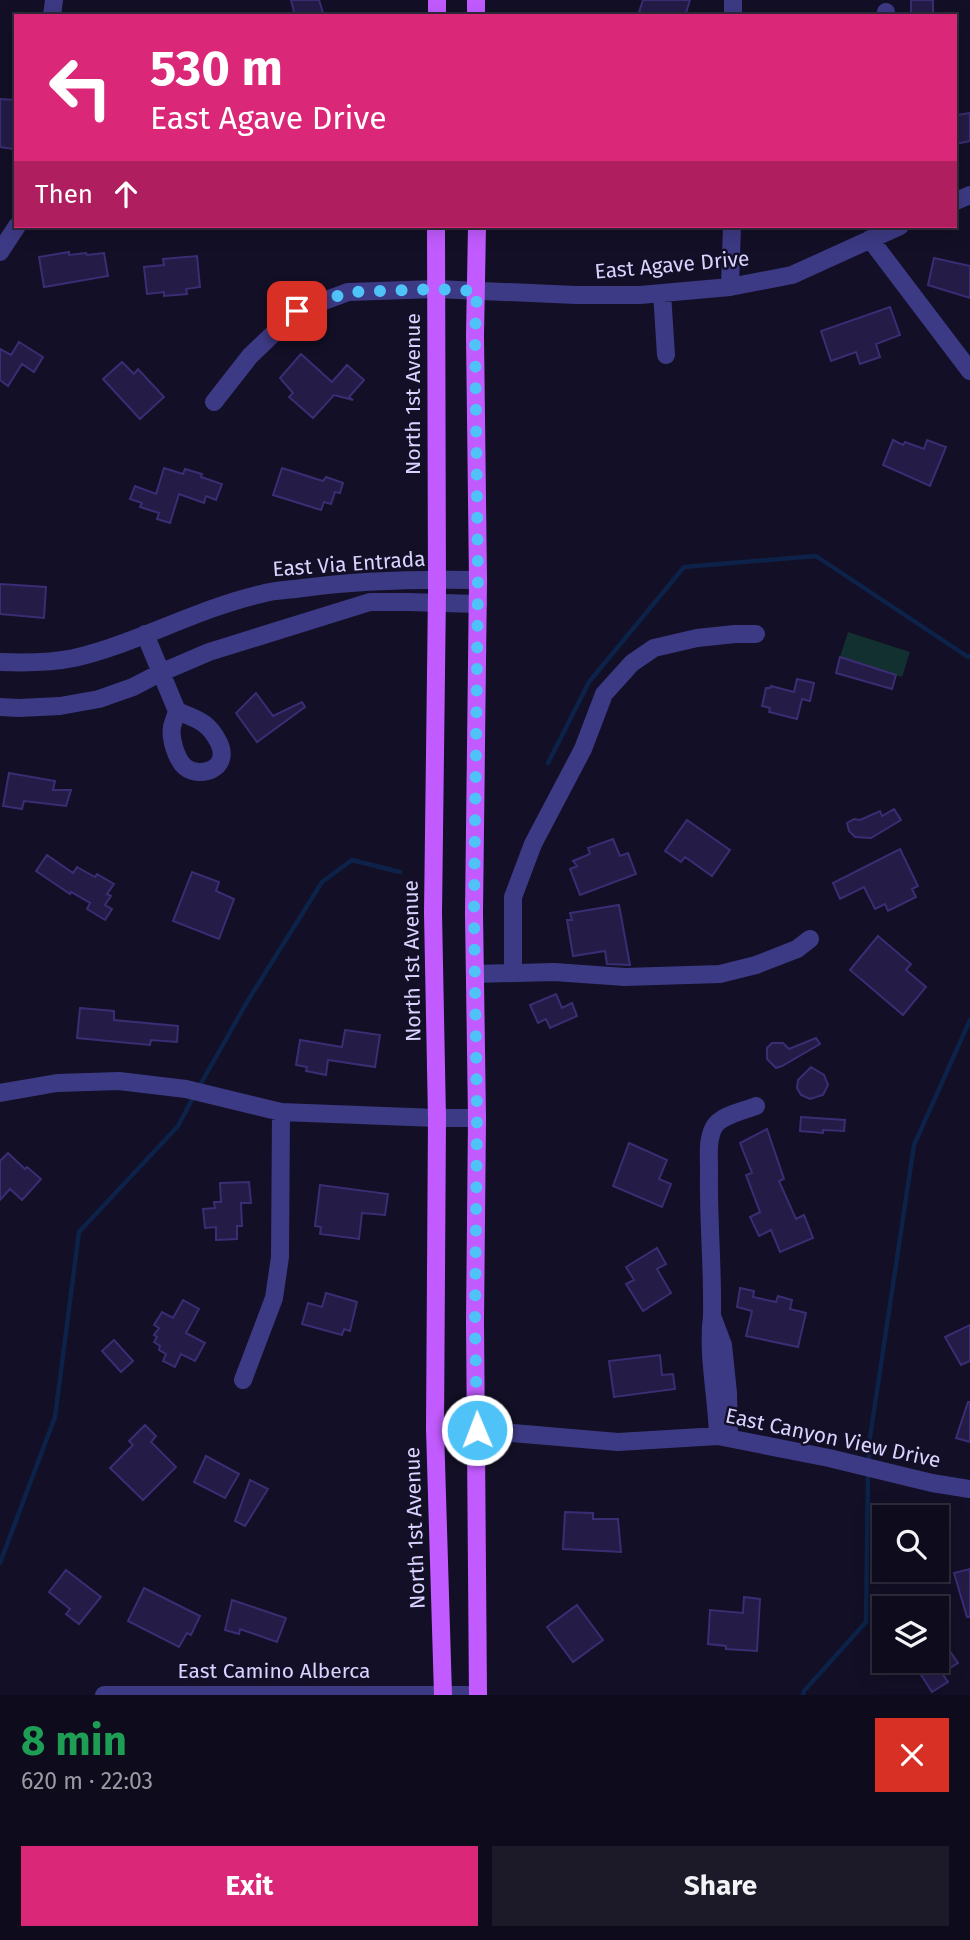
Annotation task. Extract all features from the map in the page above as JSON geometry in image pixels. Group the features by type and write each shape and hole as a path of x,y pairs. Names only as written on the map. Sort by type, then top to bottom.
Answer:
{"main road":[{"name":"North 1st Avenue","path":"436,228 437,603 433,913 437,1118 435,1429 443,1694"},
{"path":"477,228 475,336 478,604 474,913 478,1695"}],"street":[{"path":"0,252 16,228"},
{"path":"730,287 732,228"},
{"name":"East Agave Drive","path":"214,402 250,356 297,311 348,292 436,289 640,295 730,287 792,275 895,228"},
{"path":"870,239 970,371"},
{"path":"662,293 666,355"},
{"name":"East Via Entrada","path":"0,662 27,663 73,658 203,611 262,593 332,584 406,579 478,580"},
{"name":"East Via Entrada","path":"0,707 60,706 99,699 209,652 370,603 478,604"},
{"path":"145,634 177,711"},
{"path":"513,973 513,897 533,844 583,749 604,694 632,663 654,648 697,638 756,634"},
{"path":"475,974 554,972 625,977 720,974 756,965 797,949 810,939"},
{"path":"0,1093 57,1083 119,1081 186,1088 281,1112 477,1118"},
{"path":"724,1437 728,1392 723,1345 712,1316 713,1276 708,1219 709,1142 714,1125 724,1118 756,1106"},
{"path":"243,1380 274,1298 279,1257 281,1112"},
{"name":"East Canyon View Drive","path":"435,1429 618,1442 724,1437 970,1489"},
{"name":"East Camino Alberca","path":"104,1695 478,1695"}],"green space":[{"path":"848,632 910,652 902,677 840,657"}],"building":[{"path":"291,0 319,0 323,13 319,14 294,14"},
{"path":"643,0 690,0 686,14 639,12"},
{"path":"911,0 933,0 933,14 911,14"},
{"path":"0,99 14,100 14,149 0,147"},
{"path":"970,113 970,141 957,144 957,115"},
{"path":"69,252 69,255 104,253 108,276 44,287 39,257"},
{"path":"197,256 200,287 186,289 187,294 147,294 144,267 164,265 163,259"},
{"path":"934,258 970,266 970,298 928,285"},
{"path":"890,307 900,335 876,344 880,357 860,364 856,352 831,361 821,331"},
{"path":"19,342 43,357 34,372 22,364 8,386 0,380 0,349 11,355"},
{"path":"301,354 332,382 347,365 364,380 349,397 353,400 334,395 313,418 289,397 293,393 280,378"},
{"path":"122,362 134,374 138,369 164,397 140,419 103,379"},
{"path":"893,440 924,449 927,440 946,447 930,486 883,465"},
{"path":"164,468 183,474 185,469 222,484 216,500 206,496 204,503 179,494 170,523 157,519 159,513 140,507 142,503 130,499 135,486 156,494"},
{"path":"282,468 323,481 326,477 343,483 340,493 335,492 331,504 324,502 321,510 273,495"},
{"path":"0,584 46,587 44,618 0,614"},
{"path":"840,657 896,675 892,689 836,673"},
{"path":"797,679 814,683 810,701 802,699 797,719 769,712 770,708 762,706 766,688 771,686 794,692"},
{"path":"256,693 273,716 302,702 305,707 257,742 236,713"},
{"path":"9,773 55,781 53,790 71,790 66,806 24,801 22,809 3,806"},
{"path":"894,809 901,820 871,838 855,837 849,831 847,823 854,819 860,820 880,811 882,816"},
{"path":"687,820 730,850 712,876 685,857 681,862 665,851"},
{"path":"613,839 620,856 628,853 636,874 580,895 570,869 577,866 573,861 590,854 588,848"},
{"path":"900,849 918,886 912,889 916,897 888,911 885,904 875,909 864,887 840,899 833,883"},
{"path":"47,855 73,873 77,867 114,884 107,894 111,896 105,905 112,909 105,920 87,909 90,903 71,892 70,894 36,871"},
{"path":"192,872 219,882 216,891 234,899 219,939 173,921"},
{"path":"619,905 630,965 607,964 605,951 573,956 567,920 572,920 570,913"},
{"path":"878,936 911,964 906,970 926,987 903,1015 850,970"},
{"path":"556,994 562,1008 572,1003 577,1016 550,1028 546,1019 538,1023 530,1005"},
{"path":"80,1008 114,1011 114,1020 178,1026 177,1042 151,1040 150,1045 77,1038"},
{"path":"345,1030 380,1035 375,1067 328,1060 326,1075 306,1071 307,1067 296,1065 300,1040 342,1047"},
{"path":"816,1038 820,1044 782,1066 776,1068 767,1059 767,1048 772,1043 783,1043 789,1049"},
{"path":"811,1067 824,1075 828,1085 823,1095 810,1099 801,1095 797,1088 798,1080"},
{"path":"801,1117 845,1120 844,1131 800,1131"},
{"path":"767,1129 784,1179 779,1181 796,1219 804,1215 813,1238 780,1252 771,1230 759,1236 750,1217 760,1212 746,1175 752,1173 740,1143"},
{"path":"629,1143 667,1160 659,1179 671,1184 662,1207 613,1186"},
{"path":"8,1153 41,1179 22,1200 10,1189 0,1200 0,1161"},
{"path":"249,1182 251,1203 241,1203 242,1226 237,1226 237,1239 216,1240 216,1227 205,1228 203,1209 215,1208 214,1202 221,1202 220,1183"},
{"path":"320,1185 388,1194 385,1215 362,1213 359,1239 320,1234 321,1227 315,1226"},
{"path":"657,1248 666,1264 657,1269 671,1293 643,1311 626,1284 634,1280 626,1267"},
{"path":"740,1288 754,1291 753,1297 776,1302 778,1296 792,1300 790,1309 806,1313 798,1347 746,1336 752,1311 737,1307"},
{"path":"326,1293 357,1302 350,1331 344,1329 342,1335 302,1324 308,1303 322,1307"},
{"path":"183,1300 199,1309 186,1333 205,1343 195,1361 181,1354 175,1367 163,1361 166,1354 159,1350 160,1346 154,1342 157,1337 154,1335 159,1328 154,1325 162,1312 173,1318"},
{"path":"970,1325 970,1361 961,1365 945,1337"},
{"path":"114,1340 133,1361 121,1372 102,1351"},
{"path":"660,1355 662,1375 673,1374 675,1389 614,1397 609,1361"},
{"path":"970,1402 970,1442 956,1438"},
{"path":"145,1425 156,1436 151,1442 176,1467 143,1500 110,1468 133,1445 129,1441"},
{"path":"206,1456 239,1474 225,1498 194,1482"},
{"path":"250,1480 268,1489 245,1526 235,1521"},
{"path":"565,1512 593,1513 593,1519 618,1519 621,1552 563,1549"},
{"path":"970,1569 970,1617 967,1617 954,1573"},
{"path":"66,1570 101,1597 79,1624 66,1614 70,1609 49,1592"},
{"path":"144,1588 200,1616 191,1635 187,1633 179,1647 128,1621"},
{"path":"744,1597 760,1599 757,1651 726,1649 726,1646 708,1644 710,1610 743,1613"},
{"path":"232,1600 286,1618 277,1642 240,1629 239,1634 225,1630"},
{"path":"577,1605 603,1640 573,1662 547,1627"},
{"path":"949,1650 958,1663 949,1669"},
{"path":"920,1673 942,1673 948,1682 932,1692"}],"waterway":[{"path":"548,763 589,682 684,567 816,556 970,656"},
{"path":"199,1087 247,1002 322,882 352,860 400,872"},
{"path":"869,1463 869,1444 914,1145 970,1020"},
{"path":"0,1563 55,1417 79,1232 178,1126 195,1094"},
{"path":"803,1695 866,1622 868,1471"}],"route":[{"path":"297,311 348,292 436,289 477,291 475,336 478,604 474,913 477,1430"}]}
